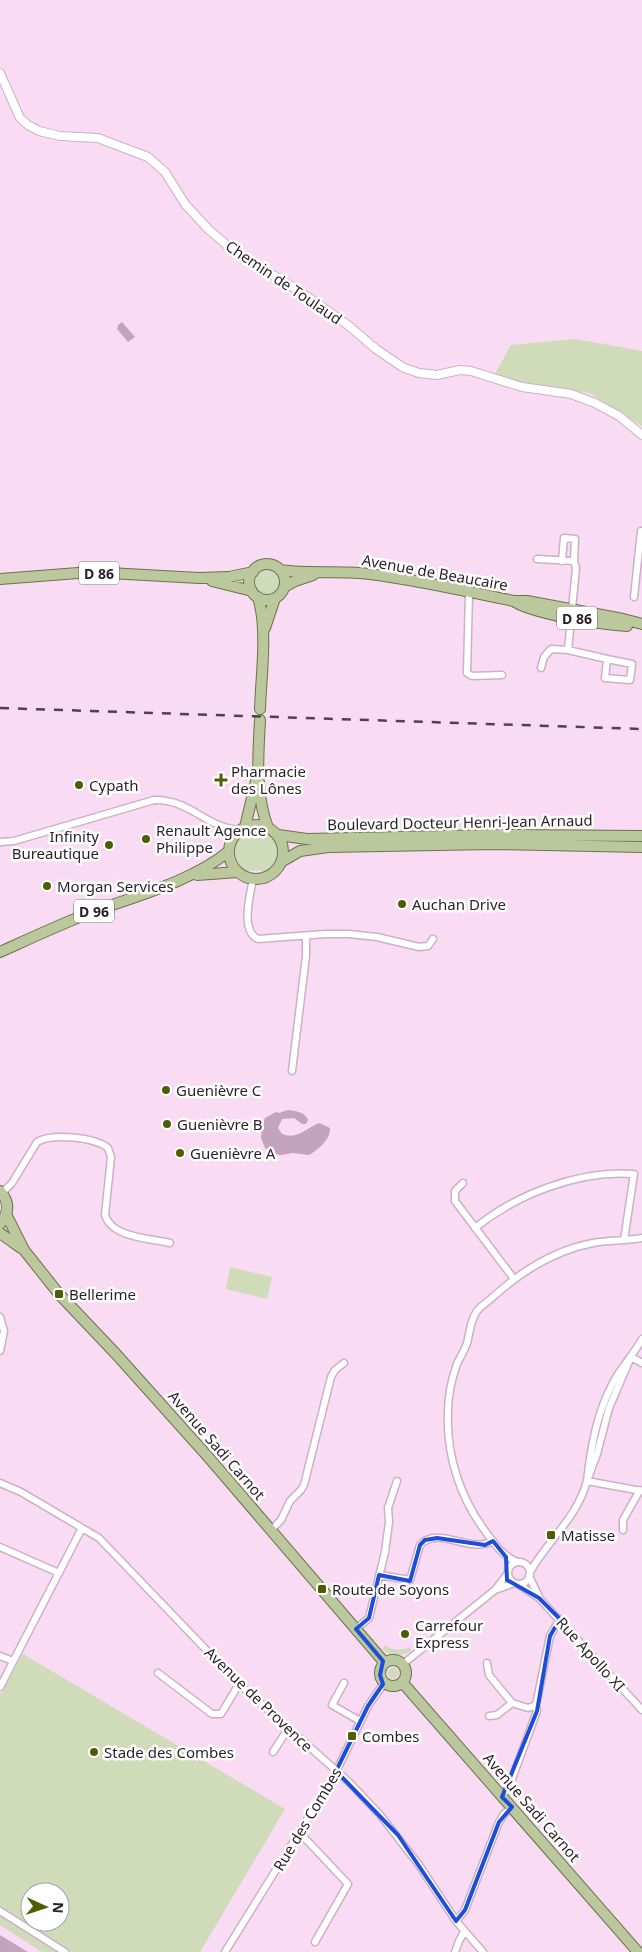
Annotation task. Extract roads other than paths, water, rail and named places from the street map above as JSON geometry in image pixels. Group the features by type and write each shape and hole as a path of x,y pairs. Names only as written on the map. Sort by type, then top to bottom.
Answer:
{"main road":[{"path":"255,594 266,600 275,598 282,592 285,581 280,570 268,564 260,566 253,572 250,581 262,617 260,709"},
{"name":"Avenue de Beaucaire","path":"280,570 384,576 514,601 526,608 571,613 618,625 642,625"},
{"name":"D 86","path":"0,579 92,572 198,578 229,577 253,572"},
{"name":"Avenue de Beaucaire","path":"284,587 295,581 321,573"},
{"name":"D 86","path":"198,578 255,594"},
{"path":"263,634 275,598"},
{"path":"260,720 258,770 261,804 268,828"},
{"path":"242,828 257,824 268,828 278,835 282,846 281,862 273,873 260,879 253,879 238,872 231,863 230,846 242,828 258,770"},
{"name":"Boulevard Docteur Henri-Jean Arnaud","path":"278,835 307,838 492,834 642,836"},
{"name":"Boulevard Docteur Henri-Jean Arnaud","path":"281,862 300,851 328,847 492,844 642,847"},
{"name":"D 96","path":"0,952 82,916 190,875 212,864 230,846"},
{"name":"D 96","path":"190,875 238,872"},
{"name":"Avenue Sadi Carnot","path":"1,1192 7,1203 6,1214 24,1250 69,1306 116,1354 384,1662"},
{"path":"0,1224 6,1214"},
{"name":"Avenue Sadi Carnot","path":"0,1233 24,1250"},
{"path":"396,1660 403,1664 406,1675 402,1682 392,1686 384,1682 380,1675 384,1662 396,1660"},
{"name":"Avenue Sadi Carnot","path":"402,1682 638,1952"}],"street":[{"name":"Chemin de Toulaud","path":"0,73 20,118 28,125 39,131 60,136 98,138 148,157 165,172 185,204 208,230 236,253 298,290 404,368 420,373 437,375 460,370 471,371 522,388 571,394 595,403 618,416 642,435"},
{"path":"634,597 639,579 641,531"},
{"path":"562,561 564,538 575,539 574,562 576,568 568,650"},
{"path":"537,559 574,562"},
{"path":"469,592 466,670 472,676 502,675"},
{"path":"541,668 544,657 551,649 568,650 632,664 630,680 606,678 607,659"},
{"path":"0,842 14,841 154,800 168,800 181,804 219,826 242,828"},
{"path":"219,826 230,846"},
{"path":"253,879 248,924 253,936 263,939 325,934 366,936 419,948 428,946 433,939"},
{"path":"292,1071 306,956 306,936"},
{"path":"1,1192 12,1182 37,1142 43,1138 60,1136 96,1142 108,1148 111,1157 105,1215 107,1221 116,1230 170,1242"},
{"path":"475,1228 489,1216 514,1202 549,1188 585,1177 612,1173 634,1174 624,1240"},
{"path":"462,1183 455,1191 455,1201 514,1279"},
{"path":"516,1584 510,1579 506,1557 468,1505 451,1460 448,1411 457,1364 466,1344 469,1326 478,1310 531,1266 575,1247 594,1242 642,1238"},
{"path":"632,1240 642,1242"},
{"path":"0,1317 4,1331 0,1351"},
{"path":"495,1590 524,1583 544,1550 570,1519 587,1481 591,1449 602,1405 615,1379 642,1339"},
{"path":"631,1357 642,1362"},
{"path":"271,1530 280,1520 290,1501 302,1490 331,1377 335,1370 344,1363"},
{"path":"356,1629 369,1618 389,1522 388,1508 397,1481"},
{"path":"587,1481 641,1490 624,1520 623,1530"},
{"name":"Avenue de Provence","path":"0,1483 21,1492 99,1538 239,1684 362,1795 398,1835 456,1921 483,1952"},
{"path":"0,1687 82,1528"},
{"path":"379,1575 410,1580 420,1545 425,1540 444,1538 485,1546 493,1541"},
{"path":"0,1547 59,1573"},
{"path":"403,1664 495,1590 512,1564 544,1550"},
{"path":"506,1557 527,1566 530,1574"},
{"name":"Rue Apollo XI","path":"530,1574 539,1598"},
{"name":"Rue Apollo XI","path":"516,1584 539,1598 642,1710"},
{"path":"502,1797 510,1787 537,1711 536,1706 550,1636 560,1619"},
{"path":"0,1656 13,1662"},
{"path":"487,1663 489,1675 512,1703 528,1708 536,1706"},
{"path":"158,1673 212,1714 221,1714 239,1684"},
{"name":"Rue des Combes","path":"225,1952 300,1833 336,1771 375,1694 384,1682"},
{"path":"344,1683 332,1705 360,1721"},
{"path":"488,1716 497,1715 512,1703"},
{"path":"273,1752 288,1729"},
{"path":"456,1921 465,1910 499,1822 512,1807"},
{"path":"300,1833 348,1884 315,1942"},
{"path":"0,1911 65,1952"},
{"path":"455,1952 464,1932"}],"railway":[{"path":"0,708 642,729"}],"place":[{"name":"Pharmacie des Lônes","path":"221,780"},
{"name":"Cypath","path":"79,785"},
{"name":"Renault Agence Philippe","path":"146,839"},
{"name":"Infinity Bureautique","path":"109,845"},
{"name":"Morgan Services","path":"47,886"},
{"name":"Auchan Drive","path":"402,904"},
{"name":"Guenièvre C","path":"166,1090"},
{"name":"Guenièvre B","path":"167,1124"},
{"name":"Guenièvre A","path":"180,1153"},
{"name":"Bellerime","path":"59,1294"},
{"name":"Matisse","path":"551,1535"},
{"name":"Route de Soyons","path":"322,1589"},
{"name":"Carrefour Express","path":"405,1634"},
{"name":"Combes","path":"352,1736"},
{"name":"Stade des Combes","path":"94,1752"}]}
